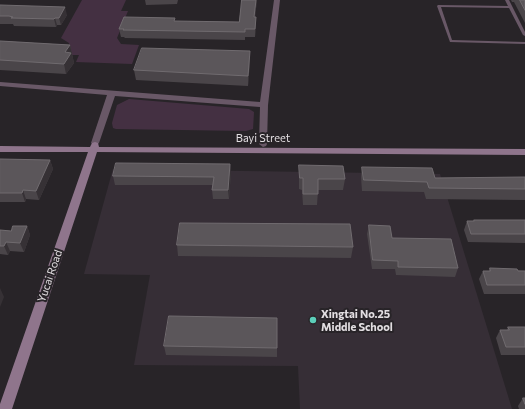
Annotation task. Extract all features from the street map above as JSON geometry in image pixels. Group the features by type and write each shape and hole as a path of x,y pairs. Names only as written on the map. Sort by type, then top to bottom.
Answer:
{"street":[{"path":"263,144 264,105 277,0"},
{"path":"0,84 264,105"},
{"path":"94,146 112,93"},
{"name":"Bayi Street","path":"0,142 94,146 525,152"},
{"name":"Bayi Street","path":"0,149 94,146 263,144 525,145"},
{"name":"Yucai Road","path":"5,409 94,146"}],"lane":[{"path":"507,0 525,35"},
{"path":"511,7 439,6 451,41 525,43"}],"shaded area":[{"path":"82,0 126,0 121,11 128,11 117,38 121,44 139,45 132,64 76,62 79,55 72,55 69,43 61,38"},
{"path":"129,99 249,109 254,112 253,129 246,131 113,128 112,123 117,105"},
{"name":"Xingtai No.25 Middle School","path":"113,169 440,174 512,409 300,409 298,366 134,365 150,275 84,274"}],"building":[{"path":"242,0 256,0 254,17 256,17 255,29 245,29 245,32 119,29 124,17 175,18 174,21 239,22"},
{"path":"520,0 525,0 525,10"},
{"path":"0,5 65,7 59,18 11,18 13,17 0,16"},
{"path":"0,41 70,45 65,52 71,53 64,64 0,60"},
{"path":"142,48 250,51 248,76 134,70"},
{"path":"0,159 50,160 36,191 23,190 22,193 0,193"},
{"path":"116,163 230,164 228,190 212,190 214,177 113,176"},
{"path":"299,165 343,166 345,179 318,179 318,194 303,194 303,178 300,178"},
{"path":"362,167 432,168 435,178 525,177 525,189 429,188 427,182 364,180"},
{"path":"525,220 525,234 471,234 467,221"},
{"path":"180,223 350,224 353,247 177,245"},
{"path":"369,225 390,226 392,238 451,239 458,268 398,267 398,261 373,260"},
{"path":"13,226 27,226 20,243 6,242 4,246 0,246 0,230 11,231"},
{"path":"490,268 517,269 518,271 525,271 525,285 487,285 483,271 490,271"},
{"path":"169,316 277,318 277,348 164,346"},
{"path":"508,327 525,327 525,347 506,347 500,330 509,330"}],"place":[{"name":"Xingtai No.25 Middle School","path":"313,320"}]}
